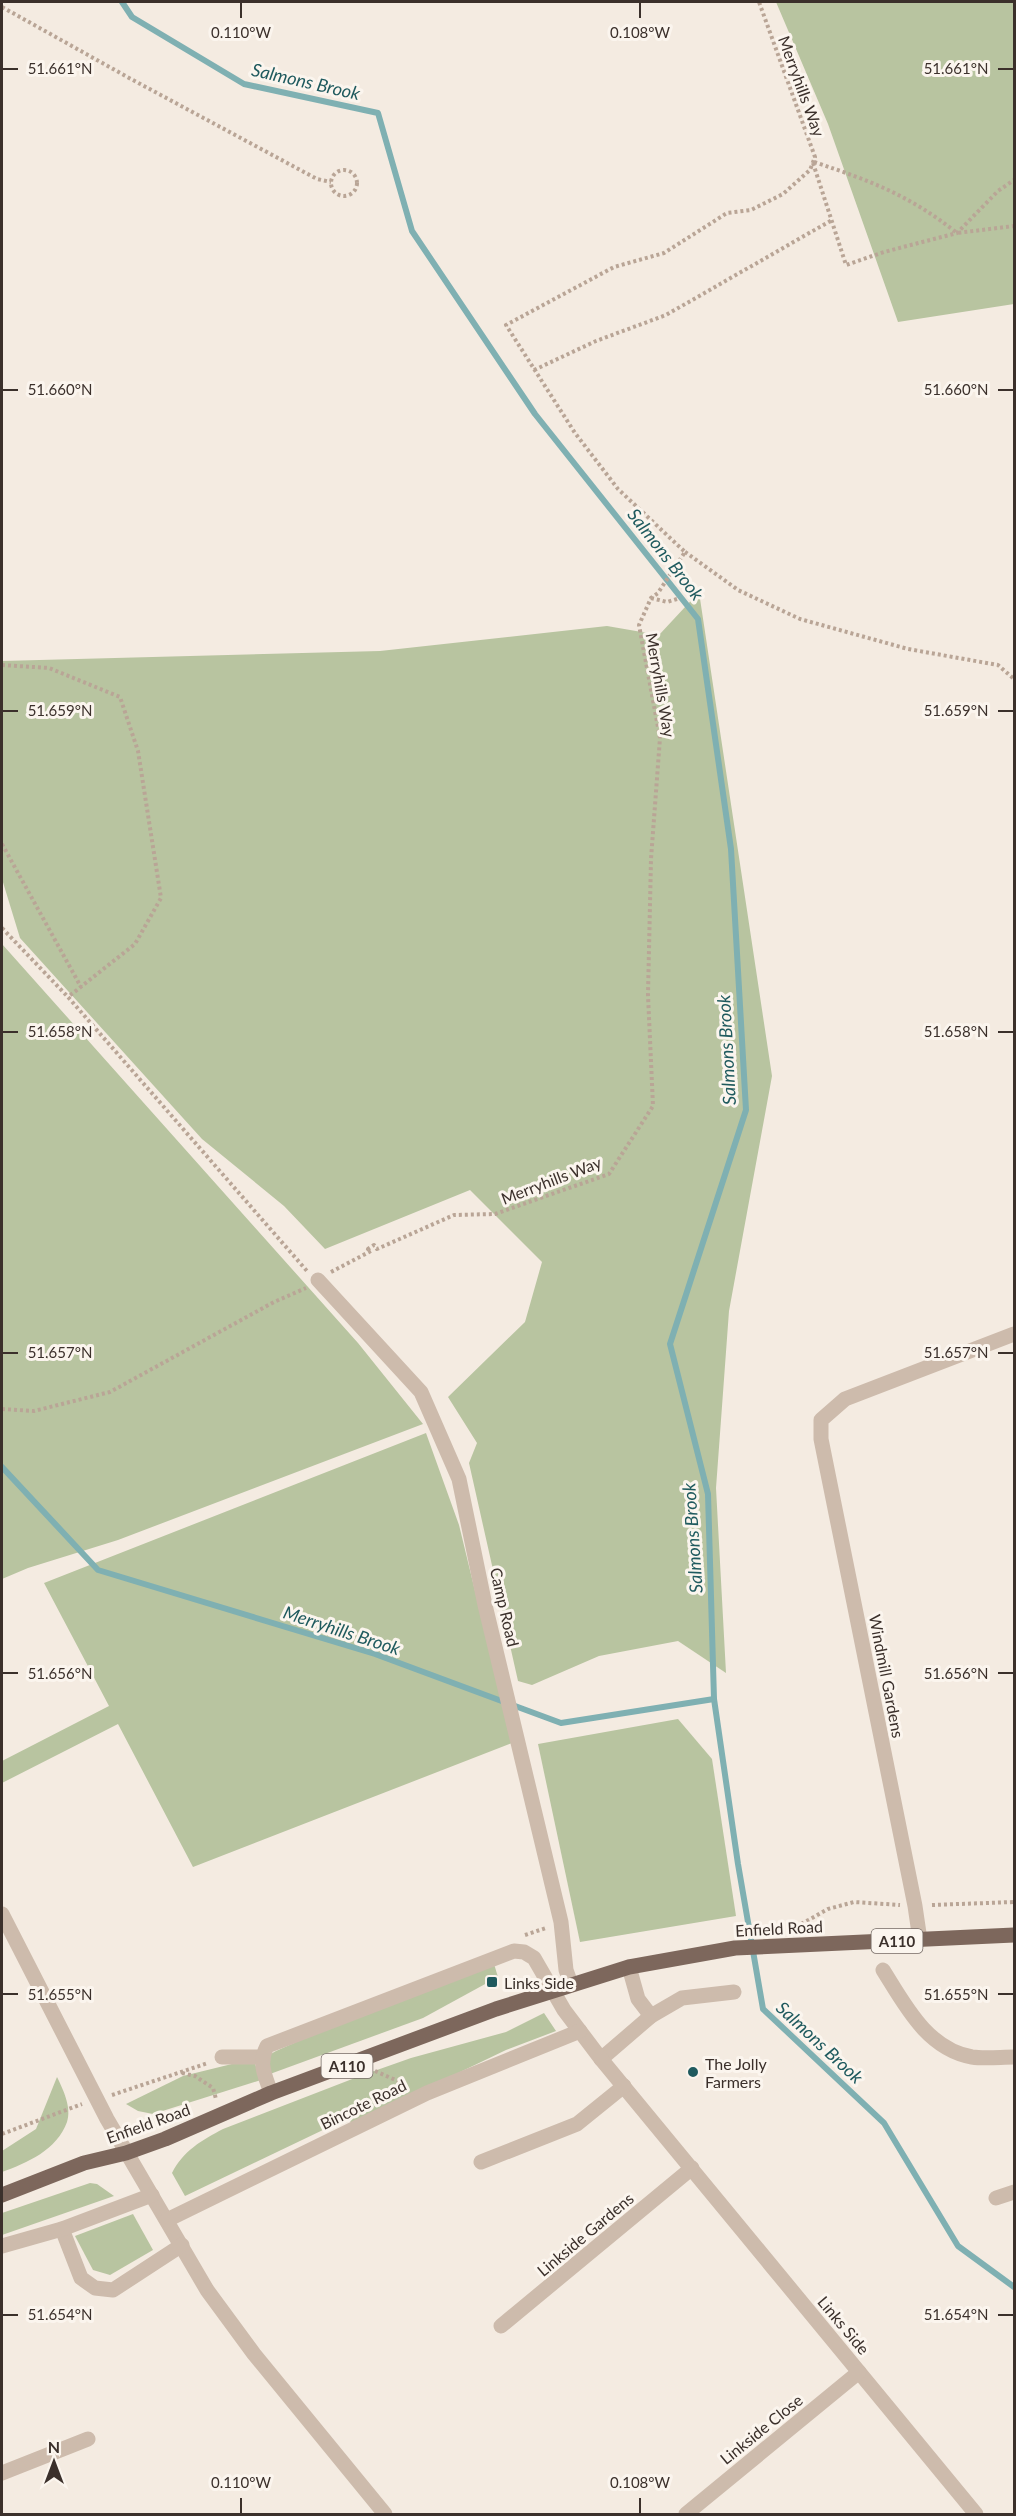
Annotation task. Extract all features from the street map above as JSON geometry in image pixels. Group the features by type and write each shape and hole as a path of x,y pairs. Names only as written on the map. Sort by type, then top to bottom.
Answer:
{"main road":[{"name":"Enfield Road","path":"2,2195 84,2163 126,2153 271,2093 551,1990 629,1967 735,1948 1014,1935"}],"street":[{"name":"Camp Road","path":"318,1282 421,1392 459,1479 505,1688 561,1922 566,1970 571,1984"},
{"name":"Windmill Gardens","path":"920,1940 821,1439 821,1420 845,1399 1014,1334"},
{"path":"3,1922 126,2153 207,2290 254,2354 385,2514"},
{"path":"271,2093 261,2066 267,2046 514,1951 524,1952 534,1958 551,1990"},
{"path":"629,1967 638,1999 651,2016"},
{"path":"884,1970 910,2013 925,2031 948,2049 972,2057 1014,2057"},
{"name":"Links Side","path":"551,1990 602,2059 976,2514"},
{"path":"602,2059 651,2016 682,1998 734,1992"},
{"name":"Bincote Road","path":"167,2220 427,2093 580,2031"},
{"path":"222,2057 262,2057"},
{"path":"481,2162 577,2124 624,2086"},
{"name":"Linkside Gardens","path":"501,2326 692,2169"},
{"path":"996,2198 1014,2192"},
{"path":"2,2246 62,2229 152,2195"},
{"path":"62,2229 81,2278 95,2288 113,2290 182,2245"},
{"name":"Linkside Close","path":"686,2514 859,2372"},
{"path":"2,2474 88,2439"}],"path":[{"name":"Merryhills Way","path":"759,2 815,157 810,170 783,194 751,210 727,213 663,253 614,267 506,325 575,433 618,489 685,552 738,590 800,619 908,649 998,665 1014,679"},
{"path":"2,7 131,80 317,179 331,182"},
{"path":"813,162 846,265 884,252 957,233 1014,226"},
{"path":"813,162 864,179 910,199 957,233"},
{"path":"347,170 352,172 357,183 356,189 346,196 335,193 331,182 336,172 347,170"},
{"path":"957,233 998,191 1014,180"},
{"path":"534,370 596,341 666,315 832,220"},
{"path":"651,598 658,593 685,552"},
{"name":"Merryhills Way","path":"2,1409 34,1411 110,1392 274,1302 318,1282 371,1251 368,1249 374,1245 376,1249 454,1215 495,1214 609,1174 653,1106 648,995 651,859 660,738 639,625 651,598"},
{"path":"651,598 667,602 677,599"},
{"path":"2,665 49,668 120,697 138,751 161,898 135,944 68,997"},
{"path":"2,844 81,987"},
{"path":"2,928 68,997 318,1282"},
{"path":"521,1936 561,1922"},
{"path":"2,2134 222,2057"},
{"path":"354,2063 427,2093"},
{"path":"181,2073 195,2076 213,2088 220,2114"}],"green space":[{"path":"776,2 1014,2 1014,304 898,322 828,124"},
{"path":"699,592 772,1076 729,1311 716,1488 726,1673 678,1641 599,1656 532,1685 518,1681 469,1463 477,1443 448,1397 525,1322 542,1262 470,1190 325,1249 284,1206 202,1139 20,938 2,879 2,661 380,651 607,626 659,635"},
{"path":"2,944 358,1343 423,1424 118,1540 28,1568 2,1579"},
{"path":"426,1433 459,1525 512,1743 193,1867 118,1724 2,1783 2,1761 109,1706 44,1583"},
{"path":"678,1719 712,1759 736,1916 580,1942 538,1744"},
{"path":"494,1964 498,1977 423,2018 270,2074 269,2055 276,2051 344,2021"},
{"path":"544,2013 556,2031 506,2050 352,2124 348,2118 185,2196 172,2173 187,2152 223,2129 411,2058 506,2032"},
{"path":"240,2062 255,2064 261,2080 153,2114 138,2111 126,2104 183,2076"},
{"path":"57,2077 68,2111 67,2122 62,2132 49,2148 40,2154 2,2172 2,2151 36,2129"},
{"path":"90,2183 97,2184 114,2196 2,2235 2,2213"},
{"path":"133,2214 153,2250 110,2275 93,2270 75,2236"}],"waterway":[{"name":"Salmons Brook","path":"122,2 132,17 244,84 378,113 412,231 535,414 698,619 731,849 746,1110 670,1344 708,1494 714,1699 738,1864 763,2009 884,2123 958,2246 1014,2287"},
{"name":"Merryhills Brook","path":"2,1467 98,1570 375,1654 561,1723 714,1699"}],"place":[{"name":"Links Side","path":"492,1982"},
{"name":"The Jolly Farmers","path":"693,2072"}]}
